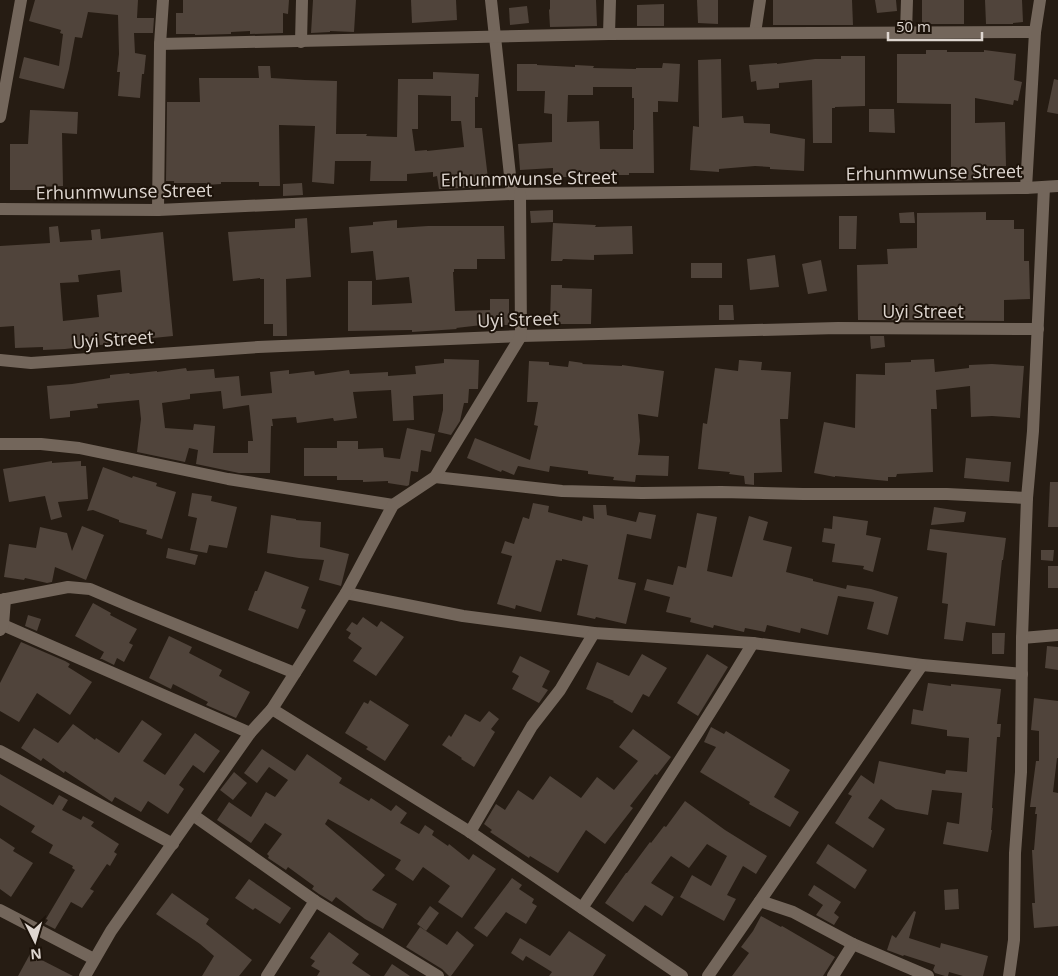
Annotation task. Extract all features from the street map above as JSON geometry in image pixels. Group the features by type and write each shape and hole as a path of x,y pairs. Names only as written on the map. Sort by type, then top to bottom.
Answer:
{"street":[{"path":"0,117 21,0"},
{"path":"158,210 160,44 163,0"},
{"path":"300,42 302,0"},
{"path":"85,976 111,931 174,844 250,733 272,709 296,673 346,593 393,505 436,477 522,336 516,194 491,0"},
{"path":"609,34 610,0"},
{"path":"755,33 760,0"},
{"path":"906,32 907,0"},
{"path":"1026,188 1035,32 1040,0"},
{"path":"160,44 609,34 1035,32"},
{"name":"Erhunmwunse Street","path":"0,209 158,210 516,194 1026,188 1058,186"},
{"path":"1008,976 1014,940 1015,853 1021,772 1022,638 1027,498 1033,431 1044,187"},
{"name":"Uyi Street","path":"0,360 31,363 258,347 522,336 838,328 1038,328"},
{"path":"0,444 41,444 79,448 228,479 393,505"},
{"path":"436,477 562,491 948,494 1027,498"},
{"path":"250,733 1,628 3,600 68,587 90,588 296,673"},
{"path":"346,593 463,616 594,633 753,644 922,665 1022,674"},
{"path":"470,832 532,726 560,690 594,633"},
{"path":"1022,638 1058,635"},
{"path":"582,908 712,712 753,644"},
{"path":"708,976 922,665"},
{"path":"272,709 470,832 682,976"},
{"path":"0,751 174,844"},
{"path":"193,815 314,901 438,976"},
{"path":"267,976 314,901"},
{"path":"760,901 793,912 853,944 928,976"},
{"path":"0,910 94,959"},
{"path":"833,976 853,944"}],"building":[{"path":"35,0 138,0 137,18 154,18 153,33 134,33 135,53 146,55 140,98 118,96 120,72 117,72 119,54 118,15 88,12 82,38 75,37 64,89 19,78 24,57 59,66 63,34 60,33 61,30 29,21"},
{"path":"183,0 289,0 288,14 283,13 283,33 250,34 250,31 231,32 231,34 195,35 176,34 176,13 183,13"},
{"path":"313,0 356,0 354,32 330,31 311,33"},
{"path":"411,0 456,0 457,20 412,23"},
{"path":"550,0 596,0 597,26 550,27"},
{"path":"697,0 718,0 718,24 698,23"},
{"path":"773,0 852,0 853,25 773,25"},
{"path":"875,0 896,0 897,11 877,13"},
{"path":"922,0 964,0 964,24 922,24"},
{"path":"985,0 1022,0 1023,22 986,24"},
{"path":"664,4 664,26 637,26 637,5"},
{"path":"527,6 529,23 510,25 509,8"},
{"path":"926,50 984,52 984,50 1016,54 1014,80 1022,82 1018,101 1014,100 1013,105 975,98 975,123 1005,122 1006,166 975,167 975,180 951,181 951,104 897,103 897,54 926,54"},
{"path":"841,56 865,56 865,106 832,108 832,143 813,143 812,80 779,83 779,88 757,90 756,81 751,82 749,65 777,64 815,59 841,59"},
{"path":"721,59 722,118 743,116 744,123 770,124 770,133 805,139 804,171 755,166 719,169 719,172 690,170 693,126 699,127 698,60"},
{"path":"663,63 680,64 678,102 658,101 658,112 653,112 654,173 604,175 604,173 553,177 553,168 520,170 518,144 552,142 552,114 544,113 545,91 517,91 517,64 594,66 593,68 662,68","holes":["593,87 632,87 632,98 634,98 633,149 600,149 599,121 567,122 568,95 593,95"]},
{"path":"258,66 270,66 271,78 337,81 336,134 367,134 366,136 397,137 398,79 433,79 433,72 479,74 478,97 475,97 475,128 482,128 489,187 439,189 437,176 433,177 433,172 407,174 407,181 370,181 371,161 335,161 334,184 312,182 315,126 279,125 280,186 259,186 259,182 221,182 221,184 206,185 206,183 174,183 174,181 166,181 167,102 200,102 199,78 259,78","holes":["418,95 451,96 451,121 461,121 464,147 415,151 412,129 418,129"]},
{"path":"1054,79 1058,80 1058,114 1047,112"},
{"path":"869,109 894,109 895,133 869,132"},
{"path":"30,110 78,112 77,134 62,133 63,186 36,187 36,190 10,190 10,144 28,144"},
{"path":"302,183 303,195 283,196 283,184"},
{"path":"553,210 553,222 531,223 530,211"},
{"path":"914,212 915,223 900,223 899,213"},
{"path":"986,212 986,220 1014,220 1014,229 1024,229 1024,261 1029,261 1030,299 1004,300 1004,321 858,320 857,265 888,264 887,249 917,248 917,213"},
{"path":"839,216 857,216 856,249 839,249"},
{"path":"307,218 311,277 286,279 287,336 273,336 273,324 264,324 264,279 233,281 228,232 295,228 295,219"},
{"path":"397,220 397,228 504,226 505,259 477,259 477,269 454,269 453,272 455,311 490,310 490,299 509,299 509,325 482,325 412,332 412,330 348,331 348,281 372,281 372,305 412,303 409,277 376,280 373,251 351,253 349,227"},
{"path":"553,223 596,225 595,227 632,226 633,254 594,255 594,260 563,259 562,261 551,261"},
{"path":"58,226 60,242 92,240 91,230 100,229 101,239 163,232 173,336 65,349 43,350 43,347 15,348 14,326 0,327 0,246 50,243 49,227","holes":["120,270 122,292 97,295 99,317 63,321 60,283 79,282 78,275"]},
{"path":"775,255 779,287 750,290 747,259"},
{"path":"821,260 827,291 808,294 802,264"},
{"path":"691,263 722,263 722,278 691,278"},
{"path":"551,285 562,285 562,288 592,289 591,324 550,324"},
{"path":"719,305 733,305 734,320 719,320"},
{"path":"870,336 884,336 885,347 871,349"},
{"path":"444,359 479,360 478,389 469,389 468,403 464,403 460,421 451,435 438,432 443,410 443,394 413,396 414,420 393,421 391,390 353,392 357,418 334,421 333,418 297,423 296,417 272,419 270,473 239,473 196,464 198,450 189,448 185,462 137,452 141,419 139,400 97,404 98,408 70,411 70,417 50,419 47,386 110,378 110,375 186,368 187,371 214,369 215,378 239,376 241,396 272,393 270,372 289,370 289,374 314,371 315,375 349,370 350,374 388,372 388,376 416,374 415,366 444,363","holes":["221,391 223,409 249,405 253,441 248,441 248,453 213,453 215,426 194,424 193,430 165,428 162,403 190,399 190,394"]},
{"path":"934,359 935,372 969,368 969,365 1024,366 1020,418 971,417 970,386 936,390 937,409 931,409 933,472 897,474 896,477 888,477 888,481 835,477 814,473 824,422 855,428 856,374 885,375 885,363"},
{"path":"739,360 762,362 761,370 791,372 788,419 780,419 782,472 754,473 754,485 745,484 744,476 729,474 730,472 698,469 703,423 707,424 715,368 738,371"},
{"path":"529,361 549,362 549,365 568,367 569,361 582,364 622,365 664,371 658,417 638,414 640,441 638,455 669,456 668,476 636,475 635,482 613,480 614,477 588,474 588,471 550,466 549,472 518,466 514,475 502,470 501,472 467,458 475,438 530,460 538,426 534,425 538,402 527,402"},
{"path":"407,428 435,434 431,452 421,450 418,472 411,471 409,485 407,486 388,483 388,481 337,480 337,476 304,476 304,448 337,448 337,441 358,441 358,449 383,448 384,457 400,459"},
{"path":"966,458 1011,462 1009,482 964,478"},
{"path":"52,461 52,463 81,461 81,466 86,466 88,499 58,502 62,517 51,520 45,496 9,502 3,469"},
{"path":"103,467 132,478 133,476 157,483 156,486 176,492 162,539 146,534 147,530 119,522 119,520 93,510 87,511"},
{"path":"1050,482 1058,482 1058,527 1048,527"},
{"path":"192,493 212,496 211,501 237,507 227,548 209,545 207,553 190,550 197,518 188,516"},
{"path":"533,503 549,506 548,512 582,521 583,516 594,519 593,505 606,505 607,515 636,522 639,512 656,515 651,539 627,534 618,579 636,583 626,624 577,615 588,565 562,559 562,561 556,560 541,612 516,605 515,609 497,604 512,556 501,553 505,541 514,544 523,517 529,519"},
{"path":"934,507 966,512 964,522 931,525"},
{"path":"697,513 717,517 707,571 732,577 749,516 768,522 763,540 792,547 786,572 846,589 847,585 871,589 898,597 888,635 867,629 874,602 838,596 828,635 801,628 800,633 767,625 765,632 745,628 744,632 714,625 713,628 690,622 691,618 666,612 670,597 644,590 647,579 673,585 678,566 686,568"},
{"path":"271,515 321,522 320,547 349,554 341,586 319,580 324,560 267,553"},
{"path":"833,516 868,521 866,535 881,538 873,572 863,569 864,566 832,562 835,544 822,542 824,528 832,529"},
{"path":"82,526 104,535 86,580 55,567 52,582 47,583 25,578 24,580 4,577 9,544 36,548 40,527 67,533 72,551"},
{"path":"930,529 1006,538 995,626 966,622 963,641 944,639 948,604 942,603 947,553 927,550"},
{"path":"168,548 198,555 195,565 166,558"},
{"path":"1041,550 1054,550 1053,561 1041,560"},
{"path":"1048,566 1058,566 1058,588 1048,588"},
{"path":"265,571 309,587 301,608 306,610 298,629 248,610"},
{"path":"93,603 111,613 110,615 137,629 129,643 133,645 124,662 117,658 114,665 100,659 104,652 75,636"},
{"path":"28,615 41,619 37,631 25,626"},
{"path":"363,617 377,627 381,621 404,637 376,676 353,661 362,648 348,638 351,633 346,630 352,622 357,625"},
{"path":"992,633 1005,633 1004,654 992,654"},
{"path":"169,636 192,647 189,653 222,670 219,676 250,692 236,718 206,705 208,702 173,684 171,689 149,678"},
{"path":"21,642 65,661 70,664 68,667 92,682 70,715 37,693 19,722 0,711 0,683"},
{"path":"1047,646 1058,647 1058,670 1045,668"},
{"path":"642,654 667,668 649,697 643,694 632,713 614,701 586,689 597,662 629,676"},
{"path":"707,654 728,667 698,716 677,703"},
{"path":"520,656 550,671 542,687 548,690 539,703 512,689 519,676 512,672"},
{"path":"928,683 1001,689 997,724 1001,724 1000,737 997,737 992,830 988,852 943,844 947,822 959,824 962,793 932,790 928,815 896,809 881,799 868,818 885,829 873,848 835,823 852,796 848,794 861,775 874,784 879,761 945,774 946,770 967,772 969,738 947,736 947,730 911,724 913,709 923,711"},
{"path":"1034,698 1058,701 1058,758 1053,792 1058,793 1058,926 1034,928 1032,903 1035,903 1032,850 1034,850 1037,814 1035,814 1036,807 1030,807 1036,761 1039,761 1039,731 1031,730"},
{"path":"370,700 409,725 385,761 366,749 368,747 345,733 364,702 368,704"},
{"path":"489,711 499,719 491,729 495,732 474,767 442,745 449,735 451,737 465,714 480,722"},
{"path":"142,720 162,734 143,761 165,775 195,733 220,751 204,773 193,765 179,785 184,789 168,814 148,801 141,812 115,797 112,802 65,771 64,773 43,758 41,761 21,748 34,728 58,743 73,724 95,740 96,738 119,753"},
{"path":"711,727 724,734 726,731 790,770 774,797 799,812 790,827 749,804 750,802 700,772 716,747 704,742"},
{"path":"633,729 671,757 630,806 633,808 605,844 586,830 558,873 530,856 529,858 490,832 492,830 484,824 496,804 505,810 518,790 533,800 550,776 581,798 597,777 614,790 638,761 619,747"},
{"path":"262,749 295,771 307,754 342,778 339,783 369,801 371,798 391,811 396,805 407,813 400,823 419,834 425,825 434,831 432,835 448,846 449,844 469,860 473,854 496,869 462,918 438,902 450,886 423,867 413,881 395,869 401,860 328,819 325,824 385,875 372,890 397,904 383,929 365,919 336,897 332,902 319,894 312,889 314,886 288,867 286,870 268,858 267,854 282,834 265,823 251,843 217,820 229,802 251,817 266,792 275,797 288,780 269,767 257,783 244,773"},
{"path":"234,772 247,783 233,800 220,790"},
{"path":"0,774 53,805 59,795 68,800 62,810 81,820 83,816 94,822 91,826 119,844 114,852 117,854 110,866 107,864 90,889 94,891 82,908 71,902 55,929 45,924 48,920 46,919 75,870 72,868 73,866 49,853 53,845 31,832 35,826 0,805"},
{"path":"685,801 725,830 767,856 756,874 743,866 727,895 736,899 724,921 680,897 692,875 711,886 727,856 707,844 689,868 671,856 651,883 674,897 662,916 645,905 633,922 605,903 650,842 664,826 666,827"},
{"path":"0,838 15,848 13,851 33,863 11,897 0,889"},
{"path":"828,844 867,870 855,889 816,863"},
{"path":"512,878 522,885 519,889 534,899 532,903 537,906 526,924 506,912 487,937 474,928"},
{"path":"249,879 291,908 280,924 235,898"},
{"path":"814,885 841,902 834,913 839,917 834,925 816,915 823,905 808,895"},
{"path":"958,889 959,909 945,910 944,890"},
{"path":"172,893 209,919 206,924 252,960 239,976 202,976 214,956 200,944 156,914"},
{"path":"430,906 439,913 426,931 417,924"},
{"path":"914,911 916,912 909,938 940,948 941,943 988,956 983,976 963,976 949,972 948,976 945,976 935,973 933,970 935,965 887,950 892,935 896,938"},
{"path":"761,916 835,957 823,976 732,976 749,953 741,947"},
{"path":"420,927 447,945 457,931 474,945 451,976 406,947"},
{"path":"569,931 606,955 593,976 549,976 552,972 526,956 523,961 511,953 520,938 550,956"},
{"path":"329,932 359,954 352,963 371,976 317,976 320,971 311,966 315,961 310,958"},
{"path":"30,954 73,976 18,976"},
{"path":"392,964 410,976 384,976"}]}
